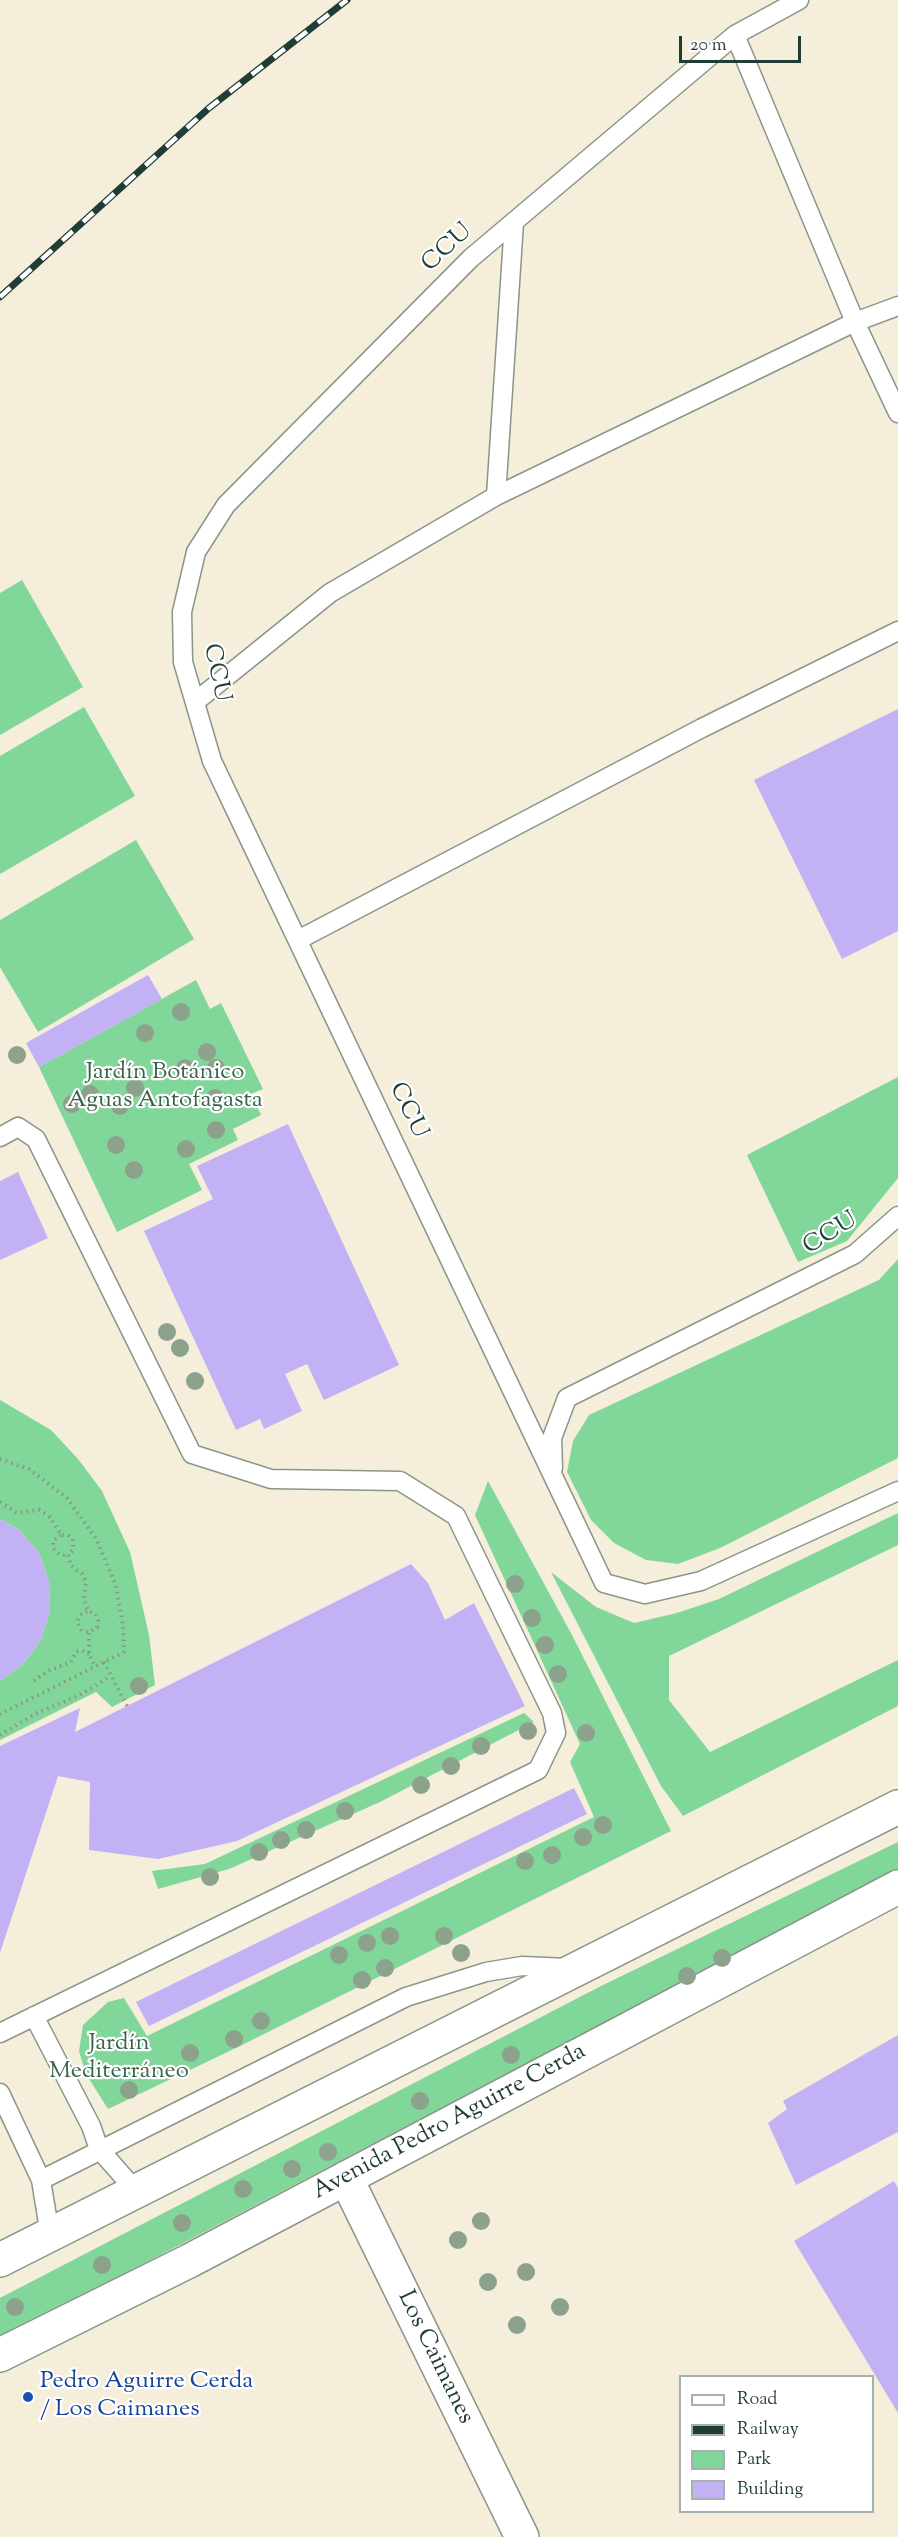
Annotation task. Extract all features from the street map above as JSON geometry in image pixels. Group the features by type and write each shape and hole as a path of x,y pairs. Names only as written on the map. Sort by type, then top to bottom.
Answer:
{"main road":[{"path":"0,2260 898,1807"},
{"name":"Avenida Pedro Aguirre Cerda","path":"0,2355 189,2261 898,1887"},
{"name":"Los Caimanes","path":"346,2178 522,2537"}],"lane":[{"name":"CCU","path":"799,0 735,35 471,258 226,505 196,552 182,612 183,662 212,761 604,1583 645,1594 701,1581 898,1491"},
{"path":"735,35 855,322 898,413"},
{"path":"496,496 514,222"},
{"path":"195,702 330,593 496,496 855,322 898,306"},
{"path":"298,940 702,728 898,631"},
{"path":"0,2033 538,1770 556,1733 552,1713 456,1516 400,1481 271,1479 192,1454 36,1139 18,1127 2,1132"},
{"name":"CCU","path":"554,1475 552,1438 567,1398 855,1254 898,1216"},
{"path":"42,2180 99,2149 406,1997 486,1972 522,1966 577,1969"},
{"path":"34,2016 91,2126 99,2149 136,2191"},
{"path":"0,2093 42,2180 50,2235"}],"path":[{"path":"0,1459 28,1469 67,1498 97,1540 116,1586 123,1625 124,1652 0,1714"},
{"path":"0,1502 17,1513 39,1510 50,1517 61,1535"},
{"path":"68,1555 60,1555 53,1548 53,1541 61,1535 68,1535 73,1539 74,1546 68,1555 71,1566 82,1574 86,1582 84,1599 88,1611 95,1614 98,1624 95,1630 89,1632 82,1631 77,1622 80,1615 88,1611"},
{"path":"89,1632 89,1654 95,1667"},
{"path":"34,1681 48,1671 71,1662 76,1652 81,1650 89,1654"},
{"path":"105,1662 127,1706"},
{"path":"0,1735 36,1713 80,1695 111,1676"}],"green space":[{"path":"22,580 83,687 0,735 0,593"},
{"path":"84,707 135,796 0,874 0,756"},
{"path":"136,840 194,939 38,1032 0,967 0,920"},
{"name":"Jardín Botánico Aguas Antofagasta","path":"196,980 210,1009 221,1003 263,1089 251,1094 261,1115 233,1129 238,1140 189,1164 202,1190 117,1232 39,1067"},
{"path":"898,1077 898,1178 847,1241 798,1262 747,1155"},
{"path":"898,1259 898,1458 720,1548 678,1564 646,1560 614,1543 591,1520 567,1472 573,1441 589,1415 879,1280"},
{"path":"0,1400 51,1430 78,1459 102,1491 130,1552 149,1635 155,1685 112,1707 96,1692 0,1740 0,1681 23,1664 41,1640 50,1611 49,1582 39,1553 19,1530 0,1519"},
{"name":"Jardín Mediterráneo","path":"488,1481 572,1635 671,1831 238,2047 108,2109 86,2074 79,2051 83,2025 108,2002 124,1998 147,2036 594,1817 570,1762 580,1744 475,1515"},
{"path":"898,1513 898,1545 669,1656 669,1700 710,1752 898,1660 898,1706 683,1816 661,1786 551,1572 596,1607 634,1623 677,1613 719,1599"},
{"path":"524,1713 534,1722 380,1802 229,1869 158,1889 152,1871 205,1864"},
{"path":"898,1842 898,1876 676,1985 124,2274 0,2336 0,2298 601,1986"}],"building":[{"path":"898,709 898,931 842,959 754,780"},
{"path":"148,975 162,999 39,1067 26,1043"},
{"path":"288,1124 399,1365 324,1400 307,1364 285,1374 302,1411 264,1429 260,1419 236,1430 144,1231 213,1199 197,1166"},
{"path":"18,1172 48,1238 0,1260 0,1181"},
{"path":"0,1519 19,1530 39,1553 49,1582 50,1611 41,1640 23,1664 0,1681"},
{"path":"411,1564 428,1583 445,1620 474,1603 525,1706 237,1841 158,1859 89,1850 90,1782 58,1776 0,1953 0,1746 80,1708 75,1732"},
{"path":"574,1788 587,1814 149,2026 136,2002"},
{"path":"898,2035 898,2132 796,2185 768,2123 787,2109 783,2101"},
{"path":"894,2181 898,2188 898,2413 794,2241"}],"railway":[{"path":"0,297 209,108 347,0"}],"place":[{"name":"Pedro Aguirre Cerda / Los Caimanes","path":"28,2397"}]}
